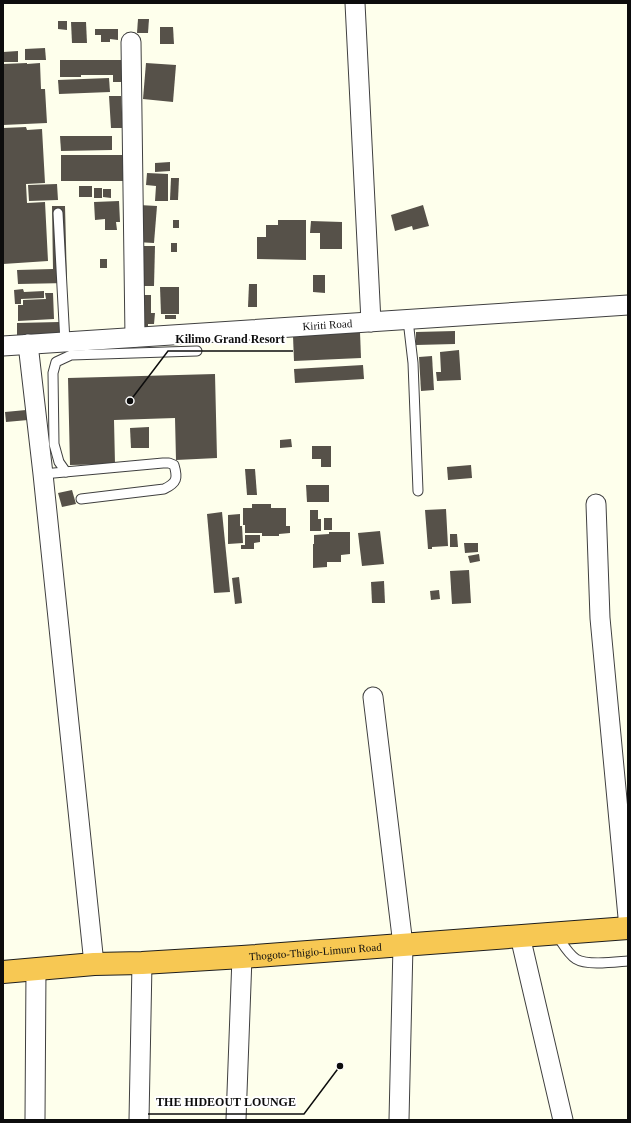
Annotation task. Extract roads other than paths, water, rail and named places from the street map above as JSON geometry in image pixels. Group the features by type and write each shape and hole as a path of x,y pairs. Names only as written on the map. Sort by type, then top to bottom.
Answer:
{"highway":[{"name":"Thogoto-Thigio-Limuru Road","path":"3,972 94,964 142,963 242,957 628,928"}],"street":[{"path":"355,3 371,322"},
{"path":"131,42 135,337"},
{"name":"Kiriti Road","path":"3,344 65,342 628,305"},
{"path":"28,344 94,964"},
{"path":"596,504 600,618 628,917"},
{"path":"373,697 403,945 399,1120"},
{"path":"520,936 562,1120"},
{"path":"236,1120 242,957"},
{"path":"139,1120 142,963"},
{"path":"35,1120 36,970"}],"lane":[{"path":"58,213 65,342"},
{"path":"408,320 413,363 418,491"},
{"path":"66,472 59,462 54,444 53,373 56,362 71,355 197,351"},
{"path":"43,474 162,463 174,465 176,477 175,482 173,485 164,489 81,499"},
{"path":"556,934 575,958 584,962 613,962 628,960"}],"place":[{"name":"Kilimo Grand Resort","path":"130,401"},
{"name":"THE HIDEOUT LOUNGE","path":"340,1066"}]}
